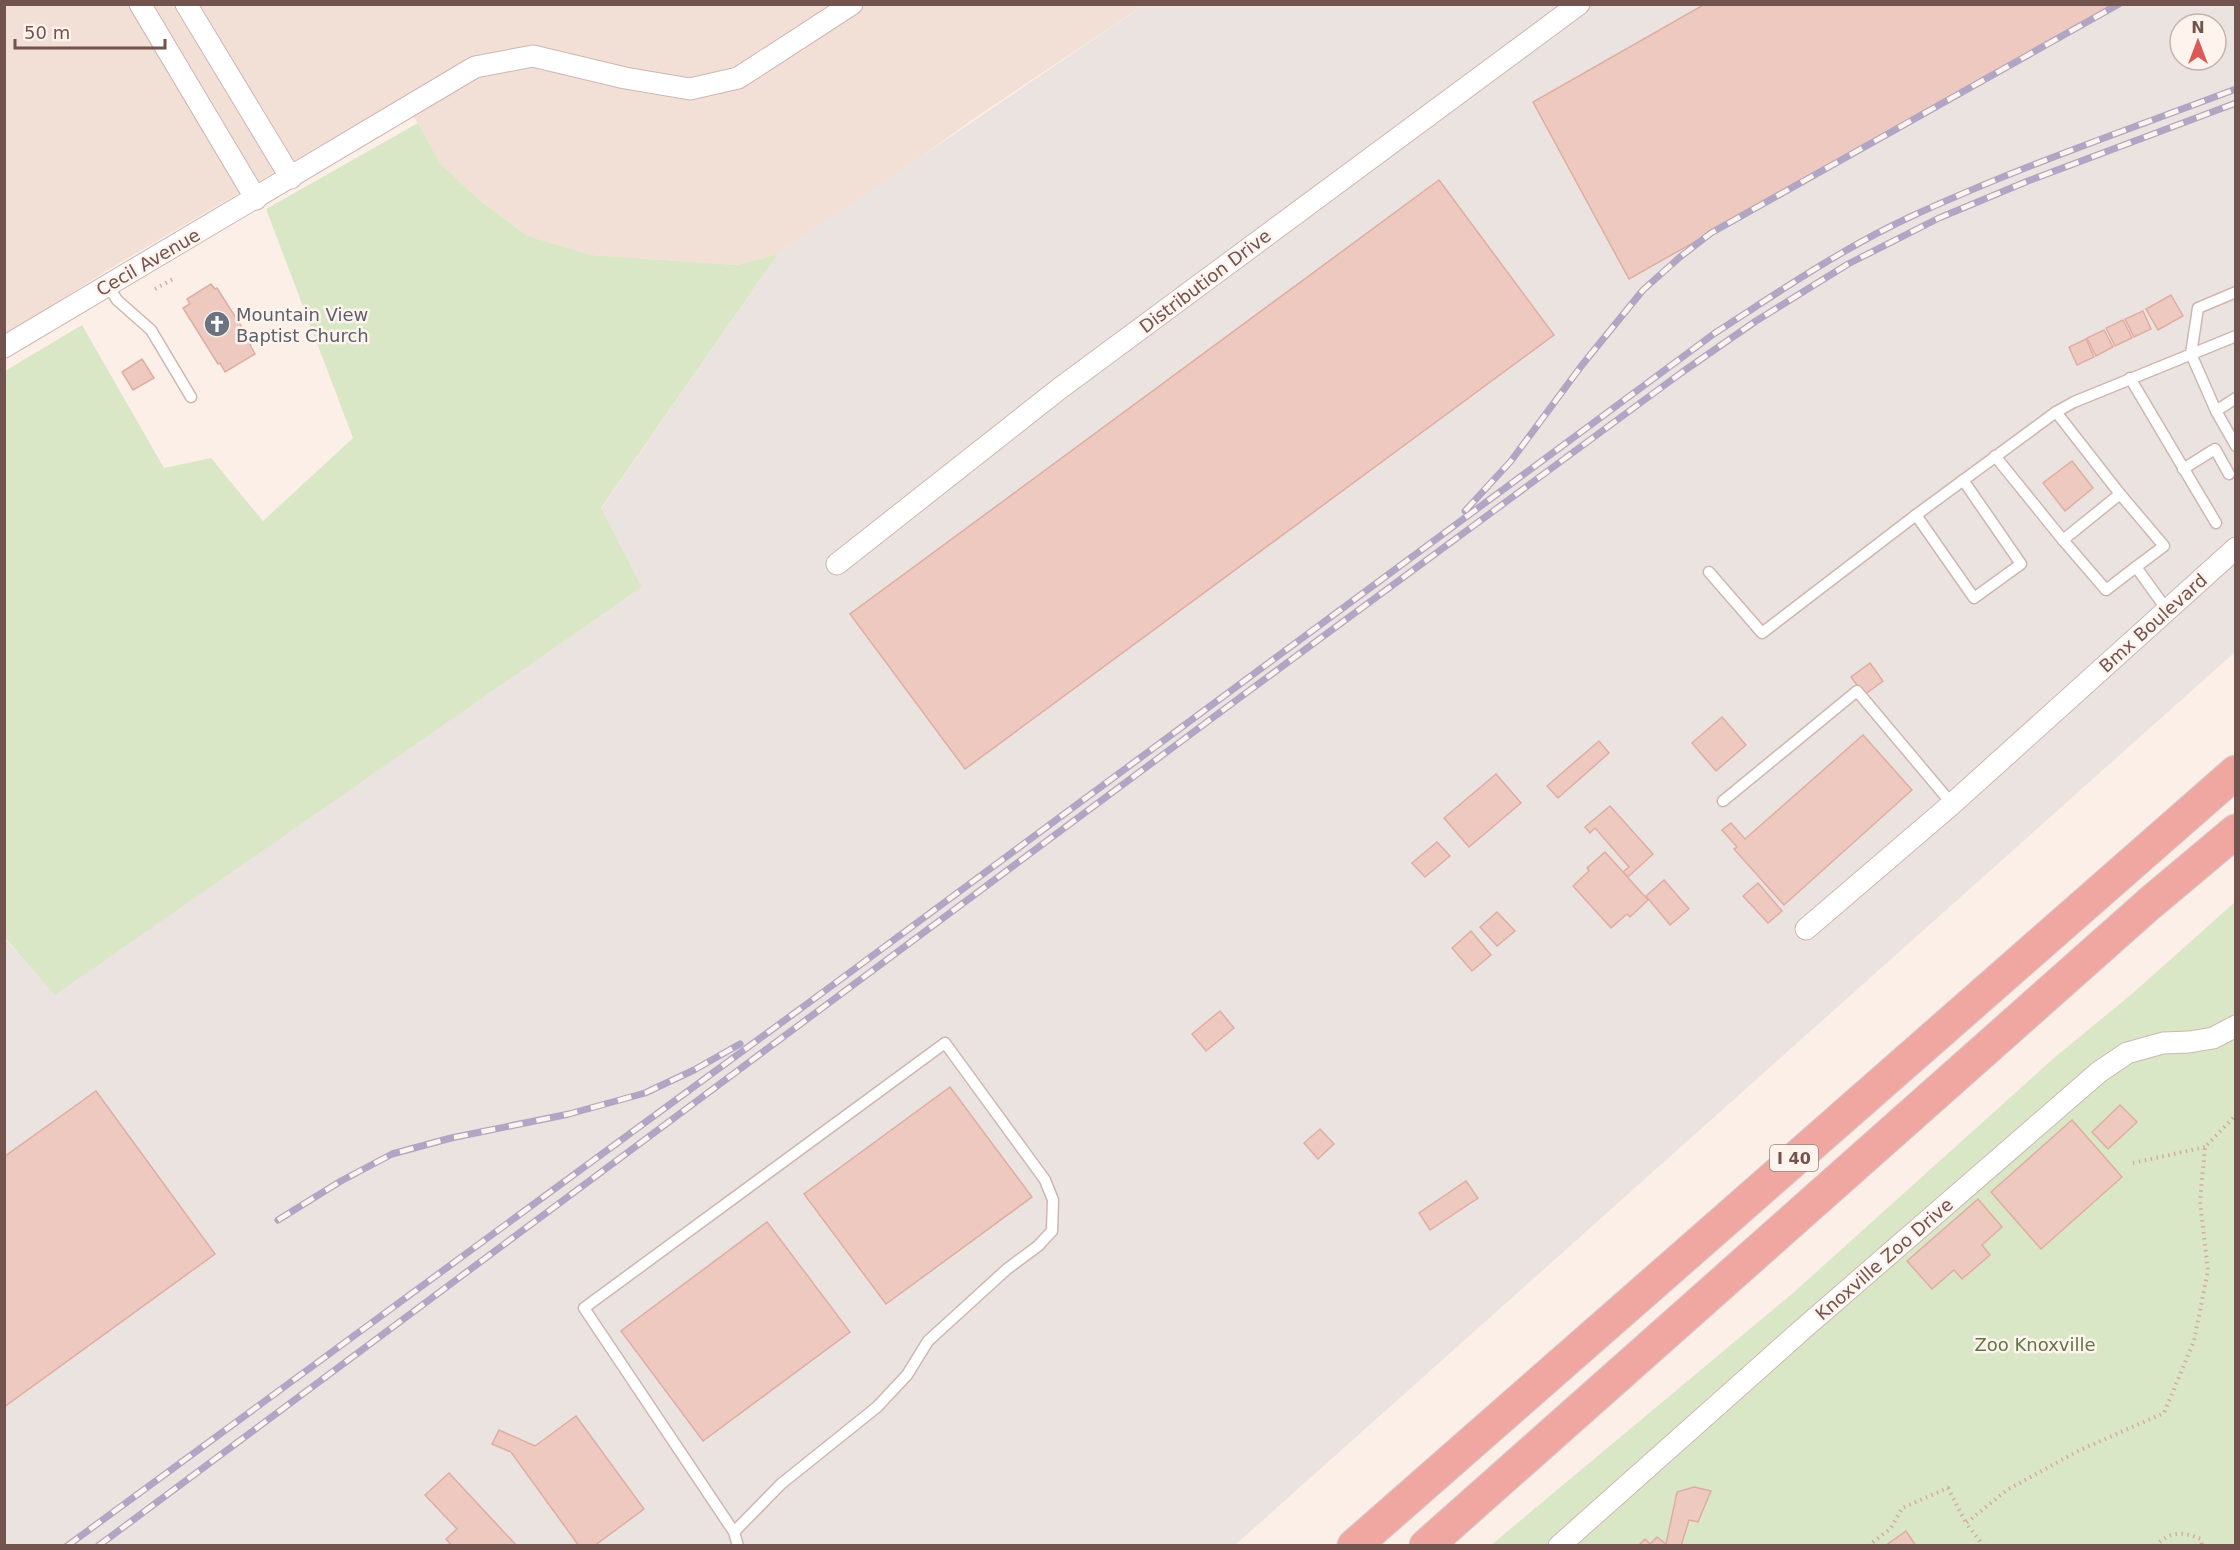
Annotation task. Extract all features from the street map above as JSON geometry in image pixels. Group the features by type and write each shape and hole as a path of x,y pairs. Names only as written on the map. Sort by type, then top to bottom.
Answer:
{"highway":[{"name":"I 40","path":"1354,1545 2235,772"},
{"name":"I 40","path":"1426,1545 2149,904 2235,831"}],"street":[{"path":"140,4 256,199"},
{"path":"186,4 291,178"},
{"name":"Cecil Avenue","path":"4,347 475,67 533,56 625,78 690,89 738,78 826,11 852,4"},
{"name":"Distribution Drive","path":"837,564 1059,389 1579,4"},
{"name":"Bmx Boulevard","path":"1806,929 1952,804 2235,548"},
{"name":"Knoxville Zoo Drive","path":"1559,1545 1804,1328 2099,1072 2127,1053 2163,1043 2213,1038 2235,1026"}],"lane":[{"path":"108,285 117,300 151,330 191,397"},
{"path":"2235,292 2198,308 2191,354 2216,411 2235,446"},
{"path":"1709,572 1762,633 2056,412 2130,378 2235,336"},
{"path":"2130,378 2216,523"},
{"path":"2216,411 2235,398"},
{"path":"1995,456 2106,590 2164,546 2056,412"},
{"path":"2183,469 2215,449 2229,474"},
{"path":"1916,515 1974,597 2021,564 1963,480"},
{"path":"2063,540 2120,494"},
{"path":"2136,567 2167,609"},
{"path":"1723,801 1857,691 1952,804"},
{"path":"734,1532 781,1484 877,1407 907,1375 928,1341 1007,1269 1038,1246 1052,1230 1053,1200 1045,1180 945,1043 584,1308 734,1532 738,1545"}],"path":[{"path":"155,289 175,278"},
{"path":"2133,1163 2205,1147 2235,1115"},
{"path":"1966,1522 2007,1490 2068,1456 2164,1413 2194,1341 2208,1270 2200,1202 2205,1147"},
{"path":"1868,1545 1891,1528 1902,1508 1947,1488 1966,1522 1984,1545"},
{"path":"2155,1545 2166,1536 2187,1533 2201,1539 2202,1545"}],"shaded area":[{"path":"5,5 1144,5 976,117 886,182 778,254 737,265 592,255 528,236 478,199 440,163 403,97 109,269 5,336"},
{"path":"1144,5 2235,5 2235,652 1235,1545 5,1545 4,938 55,994 642,587 601,509 778,254"}],"green space":[{"path":"418,123 440,163 478,199 528,236 592,255 737,265 778,254 601,508 642,587 55,995 5,938 5,371 82,325 164,468 211,458 263,521 353,438 266,209"},
{"name":"Zoo Knoxville","path":"2235,902 2235,1545 1490,1546 1793,1293 2054,1058 2133,993"}],"building":[{"path":"1705,4 2106,4 2108,8 1629,279 1533,102"},
{"path":"1439,180 1554,335 965,769 850,614"},
{"path":"211,284 215,289 217,288 252,343 250,345 255,354 225,372 183,308 190,304 187,299"},
{"path":"2171,295 2183,316 2158,330 2146,309"},
{"path":"2143,311 2151,329 2134,337 2125,319"},
{"path":"2123,320 2132,338 2115,346 2106,328"},
{"path":"2104,330 2113,347 2096,356 2087,338"},
{"path":"2086,339 2094,357 2077,365 2069,347"},
{"path":"142,359 154,378 133,390 122,372"},
{"path":"2072,461 2093,488 2065,511 2043,483"},
{"path":"1870,663 1883,681 1864,695 1851,677"},
{"path":"1722,717 1746,745 1716,771 1692,743"},
{"path":"1863,735 1912,790 1784,905 1734,849 1737,847 1722,830 1731,823 1745,839"},
{"path":"1599,741 1609,753 1558,798 1547,786"},
{"path":"1496,774 1521,803 1469,847 1444,818"},
{"path":"1610,806 1653,854 1628,877 1623,872 1629,867 1595,828 1590,833 1585,827"},
{"path":"1437,842 1450,856 1425,877 1412,863"},
{"path":"1605,852 1648,900 1630,917 1627,914 1611,928 1573,886 1589,871 1587,868"},
{"path":"1664,880 1689,909 1670,925 1646,896"},
{"path":"1758,883 1782,911 1768,923 1743,896"},
{"path":"1497,912 1515,931 1497,946 1480,927"},
{"path":"1471,931 1491,955 1472,971 1452,948"},
{"path":"1220,1011 1234,1028 1206,1051 1192,1034"},
{"path":"950,1087 1032,1197 886,1304 804,1194"},
{"path":"96,1091 215,1254 4,1407 4,1157"},
{"path":"2120,1105 2137,1122 2108,1149 2092,1132"},
{"path":"2072,1120 2122,1177 2041,1249 1991,1192"},
{"path":"1320,1129 1334,1144 1318,1159 1304,1143"},
{"path":"1466,1181 1478,1198 1430,1230 1419,1213"},
{"path":"1978,1199 2002,1227 1982,1245 1990,1255 1962,1279 1954,1270 1932,1289 1907,1261"},
{"path":"767,1222 850,1332 703,1441 621,1331"},
{"path":"576,1416 644,1509 594,1546 579,1546 511,1452 492,1444 499,1430 535,1446"},
{"path":"449,1473 517,1546 452,1546 446,1539 457,1529 425,1495"},
{"path":"1694,1487 1711,1491 1698,1522 1689,1520 1681,1546 1638,1546 1645,1539 1650,1544 1657,1537 1666,1544 1677,1492"},
{"path":"1906,1531 1916,1546 1885,1546"}],"railway":[{"path":"1465,511 1511,461 1582,365 1643,290 1680,257 1711,233 2119,4"},
{"path":"67,1546 826,990 1715,333 1835,257 1884,229 2031,166 2236,89"},
{"path":"98,1546 1242,696 1681,373 1756,321 1848,264 1939,218 2028,181 2236,103"},
{"path":"278,1220 341,1181 392,1154 451,1138 569,1114 645,1093 694,1070 740,1044"}],"place":[{"name":"Mountain View Baptist Church","path":"217,324"}]}
